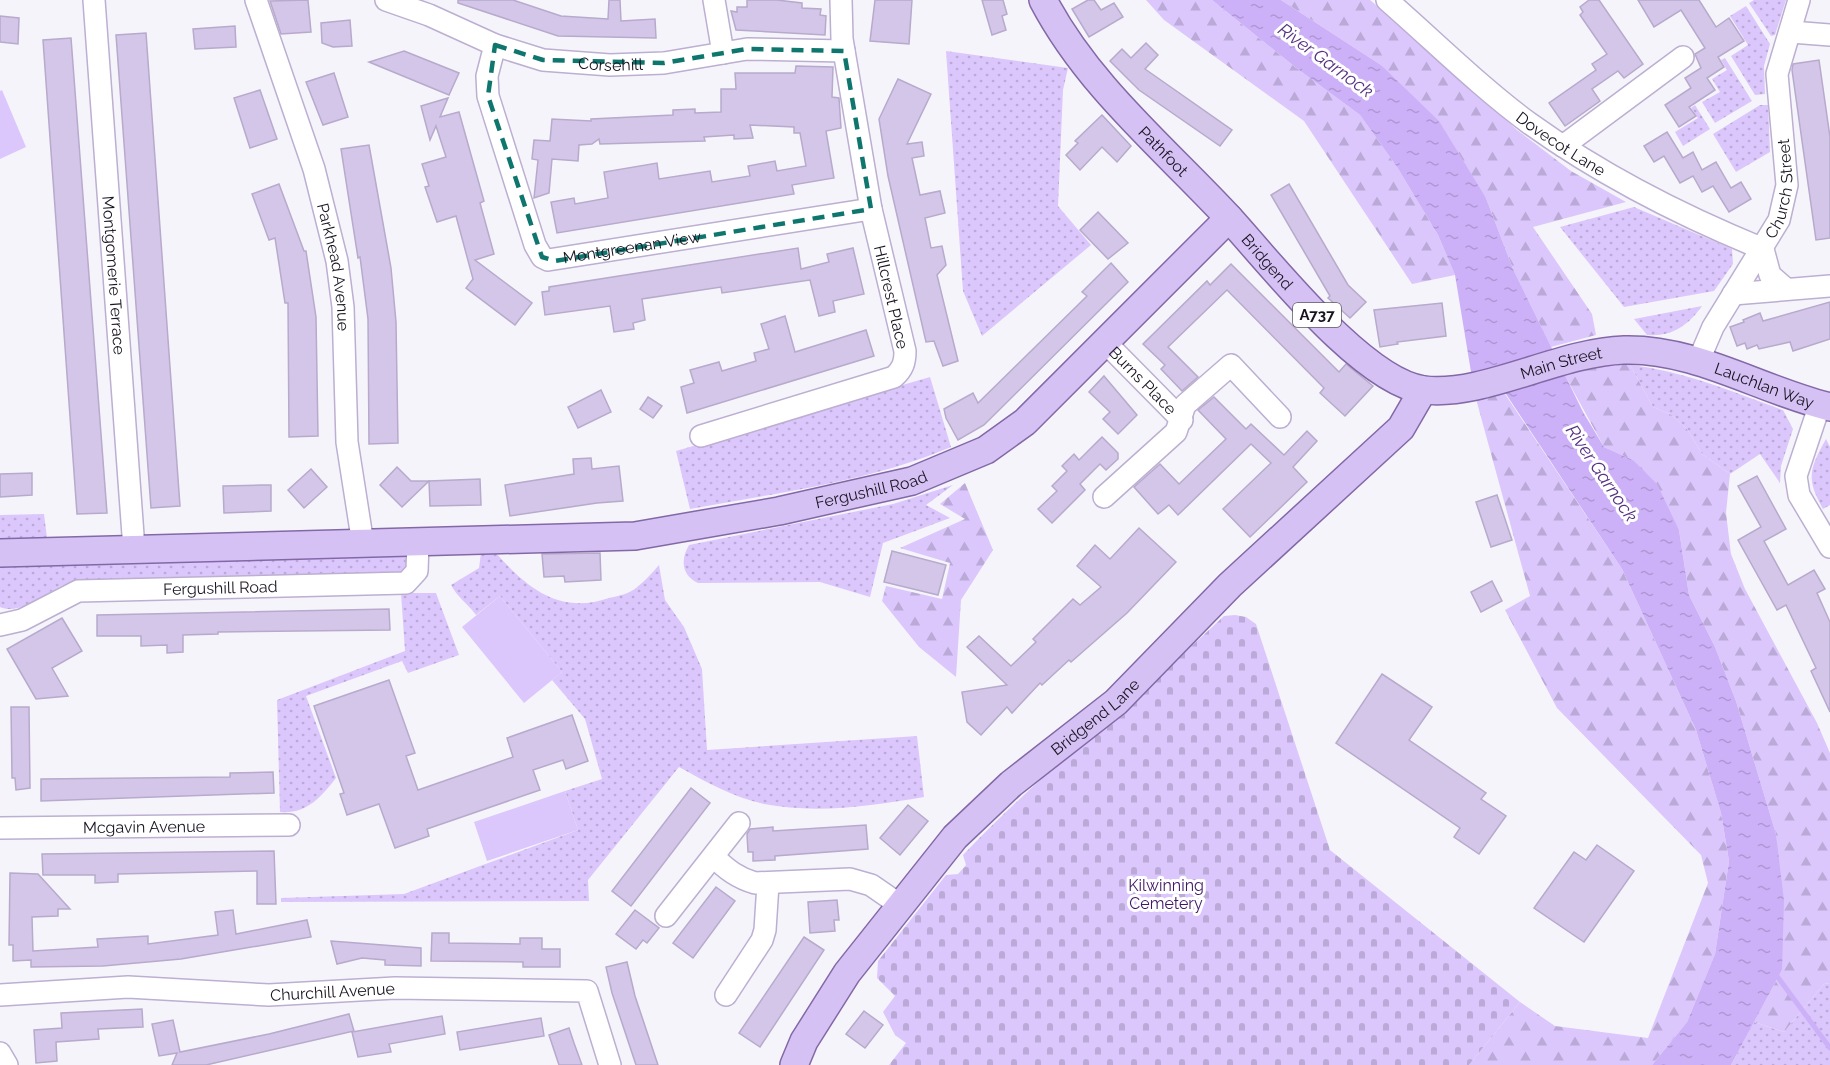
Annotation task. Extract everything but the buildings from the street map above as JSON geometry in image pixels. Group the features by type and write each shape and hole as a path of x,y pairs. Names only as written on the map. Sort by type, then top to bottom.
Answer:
{"main road":[{"name":"Pathfoot","path":"1043,0 1057,26 1098,83 1229,218"},
{"name":"Fergushill Road","path":"0,553 635,536 779,511 912,481 945,469 1006,438 1025,422 1229,218"},
{"name":"Bridgend","path":"1229,218 1334,331 1381,371 1396,380 1423,390"},
{"name":"Main Street","path":"1423,390 1470,387 1581,355 1603,351 1642,350 1698,362"},
{"name":"Lauchlan Way","path":"1698,362 1825,406"},
{"name":"Bridgend Lane","path":"794,1065 804,1041 847,973 955,837 1011,784 1116,702 1230,585 1401,428 1423,390"}],"street":[{"name":"Montgomerie Terrace","path":"94,0 134,549"},
{"name":"Parkhead Avenue","path":"256,0 314,169 337,261 343,307 347,442 363,544"},
{"name":"Corsehill","path":"386,0 451,24 495,45 543,60 610,65 664,63 747,49 843,51"},
{"path":"714,0 723,53"},
{"name":"Hillcrest Place","path":"701,436 894,376 901,371 904,351 871,209 843,51 839,22 841,0"},
{"name":"Dovecot Lane","path":"1387,0 1503,102 1563,146 1656,199 1762,249"},
{"name":"Church Street","path":"1698,362 1713,327 1779,220 1787,185 1777,74 1782,50 1791,32 1799,0"},
{"path":"1791,32 1830,35"},
{"name":"Montgreenan View","path":"495,45 487,76 488,96 535,245 542,257 548,260 871,209"},
{"path":"1563,146 1683,57"},
{"path":"1762,249 1770,275 1786,289"},
{"path":"1734,294 1830,286"},
{"name":"Burns Place","path":"1105,342 1182,420"},
{"name":"Burns Place","path":"1104,497 1176,432 1182,420 1185,405 1231,365 1280,417"},
{"path":"1825,406 1796,476 1799,495 1830,547"},
{"name":"Fergushill Road","path":"0,625 22,620 78,591 406,583 417,571 418,543"},
{"path":"666,916 739,823"},
{"name":"Mcgavin Avenue","path":"0,828 289,825"},
{"path":"714,857 742,880 768,885 850,879 871,885 900,905"},
{"path":"726,995 762,940 765,930 768,885"},
{"name":"Churchill Avenue","path":"0,995 128,987 269,995 395,988 587,991 610,1065"},
{"path":"0,1053 7,1065"}],"highlighted area":[{"path":"495,45 543,60 664,63 747,49 844,51 871,209 555,261 542,257 488,96"}],"green space":[{"path":"1146,0 1212,0 1295,67 1360,115 1397,167 1438,235 1455,275 1412,284 1304,121 1164,20"},
{"path":"1281,0 1370,0 1439,58 1517,130 1571,171 1626,202 1533,227 1592,314 1596,335 1551,347 1513,269 1486,198 1381,65"},
{"path":"1754,0 1786,0 1775,35 1771,36 1749,3"},
{"path":"1746,6 1770,44 1764,66 1765,94 1755,95 1731,56 1748,45 1730,16"},
{"path":"946,51 1068,68 1063,90 1058,206 1091,245 982,336 963,291"},
{"path":"1725,58 1752,101 1715,123 1702,102 1720,92 1712,79 1727,70 1721,60"},
{"path":"2,90 26,147 0,159 0,91"},
{"path":"1695,105 1710,129 1683,146 1675,132 1698,118 1691,108"},
{"path":"1760,105 1768,105 1770,152 1736,172 1713,134"},
{"path":"1634,207 1732,249 1733,264 1714,291 1624,307 1560,227"},
{"path":"1702,306 1685,324 1664,334 1647,335 1634,319"},
{"path":"1602,365 1630,365 1653,407 1672,415 1687,429 1702,454 1730,474 1726,513 1731,554 1745,589 1817,723 1830,753 1830,983 1824,984 1784,1032 1754,1022 1782,970 1776,834 1736,701 1715,647 1689,595 1679,530 1633,460 1604,447 1563,372"},
{"path":"1630,365 1689,377 1783,410 1793,429 1781,466 1780,483 1760,454 1730,474 1702,454 1687,429 1672,415 1653,407"},
{"path":"930,377 951,447 920,459 855,478 690,509 676,451"},
{"path":"1503,391 1622,569 1696,730 1721,813 1729,861 1715,954 1687,1022 1652,1065 1469,1065 1520,1002 1555,1026 1648,1038 1708,883 1701,855 1557,708 1505,610 1530,596 1476,399"},
{"path":"1826,439 1830,447 1830,505 1823,509 1814,490 1812,474 1816,458"},
{"path":"965,483 993,550 961,600 956,677 919,647 882,601 886,586 942,599 950,563 900,548 965,519 940,504"},
{"path":"953,485 926,505 950,518 883,543 870,597 820,582 698,583 689,576 684,567 684,556 689,545 893,504"},
{"path":"44,514 47,538 0,538 0,515"},
{"path":"481,553 496,553 532,587 546,595 575,603 591,602 630,592 659,565 665,600 684,627 702,669 707,750 917,736 924,797 844,808 783,807 741,797 679,767 588,880 589,901 281,902 281,898 404,894 578,830 565,791 602,779 585,719 552,680 562,672 500,596 476,615 454,590 451,585 479,568"},
{"path":"405,555 408,567 401,574 72,582 27,605 9,609 0,607 0,568 3,565"},
{"path":"401,593 436,593 459,655 408,673 402,661 306,696 336,778 312,803 298,810 280,812 277,700 405,651"},
{"path":"500,596 562,672 524,703 462,627"},
{"name":"Kilwinning Cemetery","path":"1224,616 1246,617 1256,624 1330,850 1520,1002 1469,1065 889,1065 906,1043 895,1035 883,1012 895,996 877,978 878,961 946,875 958,874 966,865 963,855 994,823"},
{"path":"565,791 578,830 487,861 474,822"},
{"path":"1830,983 1830,1065 1731,1065 1754,1022 1784,1032 1824,984"}],"water":[{"name":"River Garnock","path":"1212,0 1281,0 1381,65 1439,121 1486,198 1513,269 1583,412 1604,447 1633,460 1657,484 1679,530 1689,595 1715,647 1736,701 1776,834 1784,901 1782,970 1731,1065 1652,1065 1687,1022 1715,954 1729,861 1721,813 1696,730 1622,569 1504,391 1471,372 1455,275 1438,235 1397,167 1360,115 1295,67"}],"waterway":[{"path":"1774,972 1830,1048"}]}
